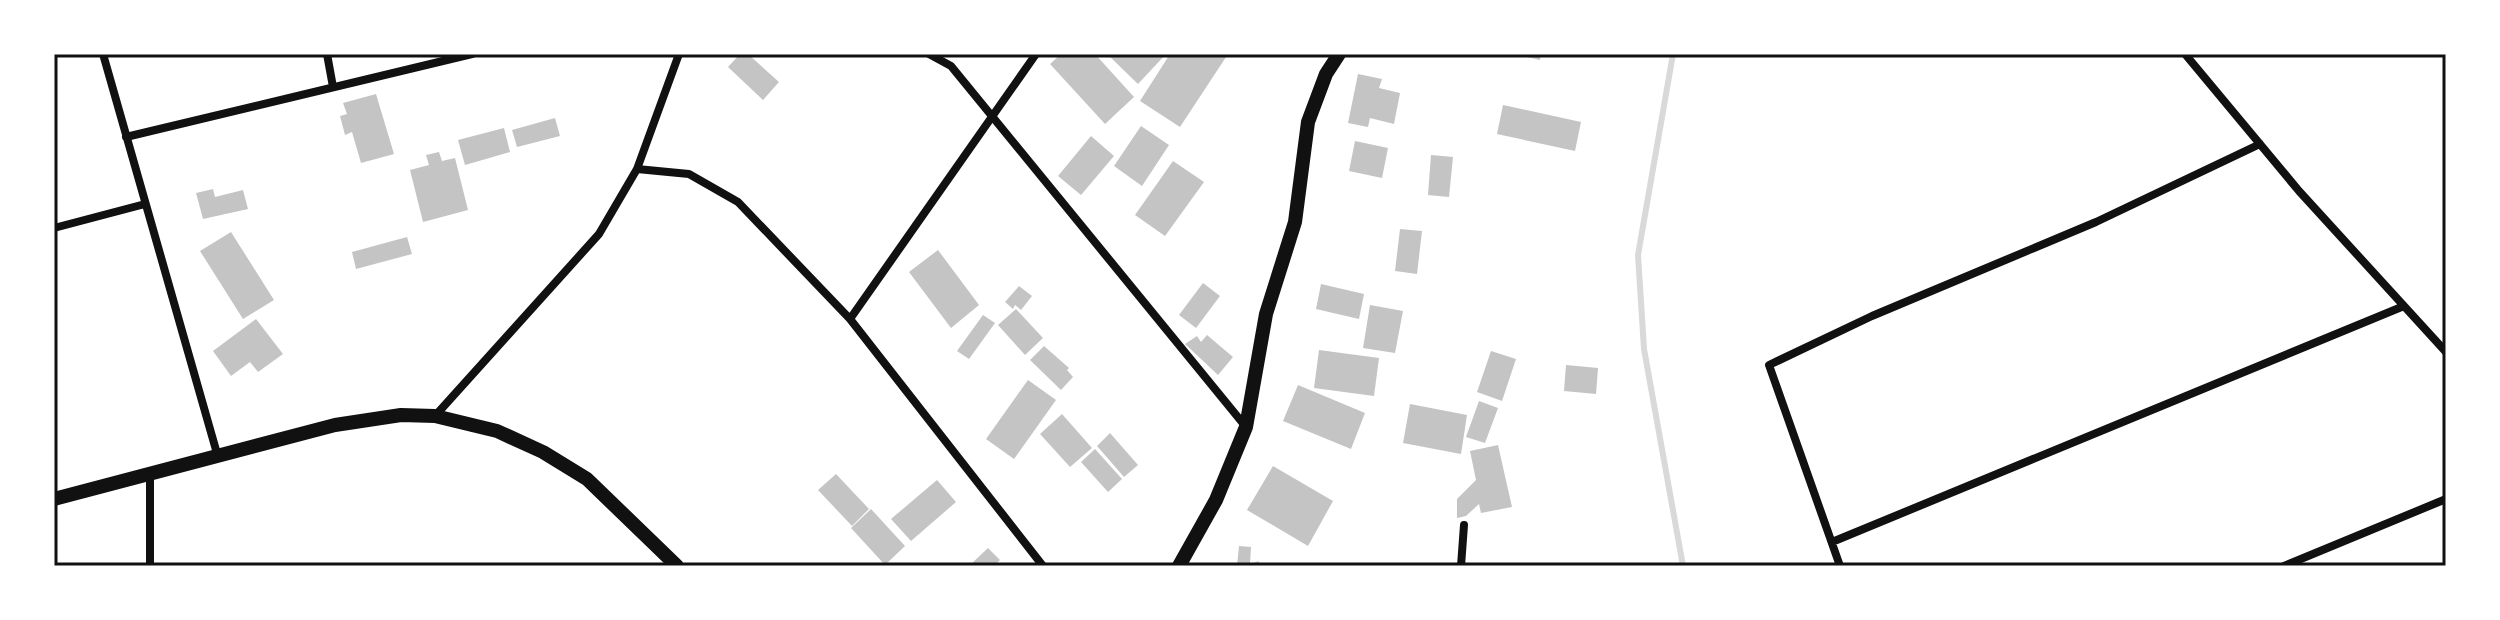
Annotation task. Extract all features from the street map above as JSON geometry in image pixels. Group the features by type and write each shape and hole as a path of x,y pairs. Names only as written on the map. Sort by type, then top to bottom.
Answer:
{"street":[{"path":"103,54 218,457"},
{"path":"327,54 333,87"},
{"path":"126,137 472,54"},
{"path":"435,416 599,234 637,169 679,54"},
{"path":"929,54 951,66 1246,427"},
{"path":"850,319 1036,54"},
{"path":"1179,566 1216,500 1246,427 1266,314 1295,222 1308,122 1326,74 1339,54"},
{"path":"2185,54 2299,191 2446,352"},
{"path":"1840,566 1769,365 1872,316 2096,222 2260,144"},
{"path":"637,169 689,174 738,202 850,319 1043,566"},
{"path":"54,228 145,204"},
{"path":"1832,542 2404,306"},
{"path":"54,499 335,425 401,415 435,416 497,431 543,452 576,472 677,566"},
{"path":"150,474 150,566"},
{"path":"2284,566 2446,499"},
{"path":"1461,566 1464,525"}],"building":[{"path":"740,54 748,54 779,82 763,100 728,67"},
{"path":"1061,54 1095,54 1134,97 1105,124 1050,64"},
{"path":"1107,54 1166,54 1138,84"},
{"path":"1170,54 1228,54 1180,127 1140,101"},
{"path":"1514,54 1541,54 1540,60"},
{"path":"1358,74 1382,79 1379,88 1400,93 1394,124 1370,118 1368,127 1348,123"},
{"path":"376,94 394,154 361,163 352,132 345,135 340,116 347,114 343,103"},
{"path":"1503,105 1581,122 1575,151 1497,134"},
{"path":"555,118 560,136 517,147 512,130"},
{"path":"1141,126 1169,145 1142,186 1114,166"},
{"path":"504,128 510,152 465,165 458,140"},
{"path":"1091,136 1114,156 1081,195 1058,176"},
{"path":"1355,141 1388,148 1382,178 1349,171"},
{"path":"439,152 442,161 455,158 468,210 423,222 410,170 429,165 426,155"},
{"path":"1431,155 1453,157 1449,197 1428,195"},
{"path":"1173,161 1204,182 1165,236 1135,215"},
{"path":"213,189 215,197 243,190 248,209 203,219 196,193"},
{"path":"1400,229 1422,231 1417,274 1395,271"},
{"path":"231,232 274,300 243,319 200,251"},
{"path":"407,237 412,254 356,269 352,252"},
{"path":"938,250 979,305 951,328 909,272"},
{"path":"1203,283 1220,296 1196,328 1179,315"},
{"path":"1321,284 1364,294 1359,319 1316,309"},
{"path":"1019,286 1032,296 1021,310 1015,305 1013,309 1005,302"},
{"path":"1370,305 1403,311 1395,353 1363,348"},
{"path":"1016,309 1043,338 1025,355 998,325"},
{"path":"983,315 995,323 969,359 957,351"},
{"path":"256,319 283,354 258,372 250,362 231,376 213,351"},
{"path":"1207,335 1233,357 1218,375 1185,344 1197,336 1201,342"},
{"path":"1044,346 1069,368 1067,370 1073,377 1061,390 1030,360"},
{"path":"1319,350 1379,358 1374,396 1314,388"},
{"path":"1491,351 1516,359 1502,401 1477,392"},
{"path":"1566,365 1598,368 1596,394 1564,391"},
{"path":"1028,380 1056,400 1014,459 986,439"},
{"path":"1298,385 1365,413 1351,449 1283,421"},
{"path":"1479,401 1498,408 1485,443 1466,437"},
{"path":"1410,404 1467,415 1461,454 1403,443"},
{"path":"1062,414 1092,448 1070,467 1040,434"},
{"path":"1110,433 1138,465 1124,477 1097,446"},
{"path":"1498,445 1512,507 1481,513 1479,504 1466,516 1457,518 1457,499 1476,480 1470,451"},
{"path":"1095,449 1122,479 1108,492 1081,462"},
{"path":"1273,466 1333,501 1308,546 1247,510"},
{"path":"836,474 869,509 852,526 818,490"},
{"path":"937,480 956,502 911,541 891,519"},
{"path":"871,509 905,546 885,565 851,528"},
{"path":"1239,546 1251,547 1250,564 1259,561 1258,566 1237,566"},
{"path":"988,548 1000,560 994,566 969,566"}],"waterway":[{"path":"1673,54 1638,255 1644,349 1683,566"}]}
